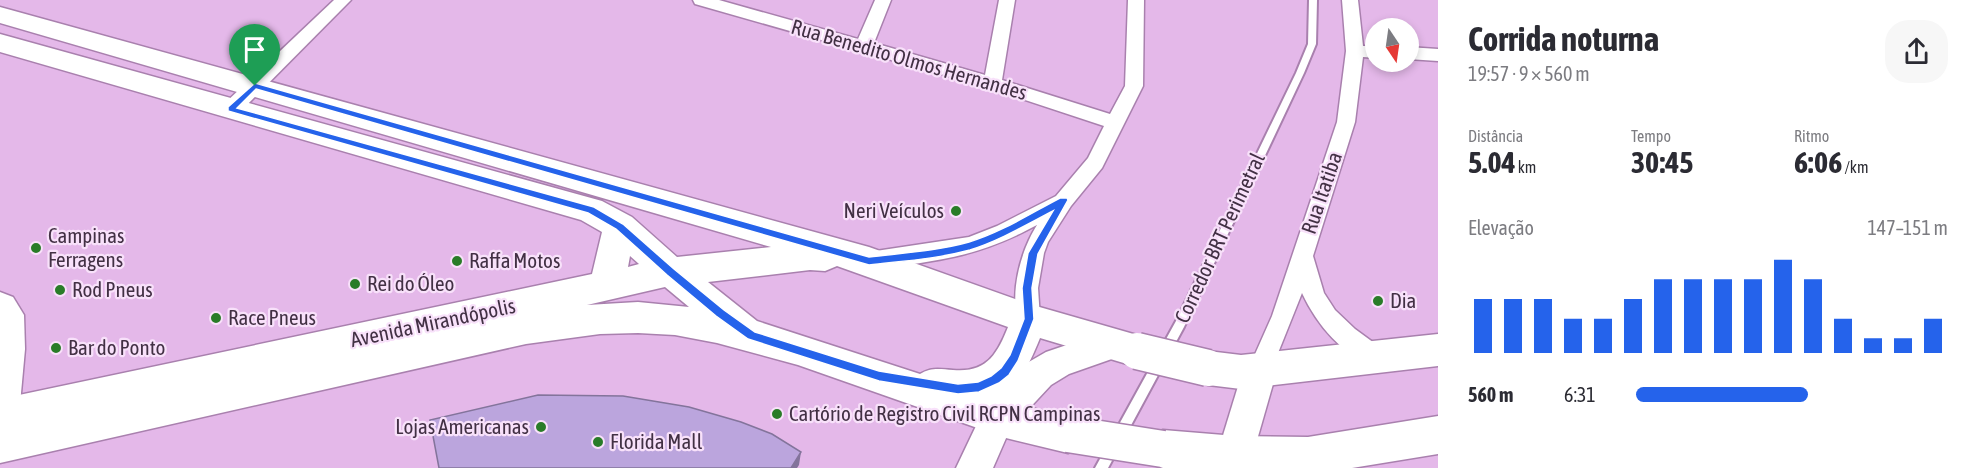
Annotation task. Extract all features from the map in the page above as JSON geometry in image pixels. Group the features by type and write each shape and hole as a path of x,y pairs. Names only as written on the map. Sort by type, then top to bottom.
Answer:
{"main road":[{"path":"0,15 869,261 1029,319 1126,348 1208,368 1241,372 1438,350"},
{"path":"0,43 591,210 620,226 670,272 720,313 752,335 998,417 1068,434 1234,461 1308,456 1438,435"},
{"path":"607,286 620,226"},
{"path":"720,313 718,293 725,286 740,277 810,256"},
{"name":"Avenida Mirandópolis","path":"2,428 670,272 810,256 869,261"},
{"path":"985,303 1014,358"},
{"name":"Avenida Mirandópolis","path":"2,428 558,323 628,317 663,319 752,335"},
{"path":"879,376 958,389 979,387 1000,375 1014,358 1029,319"}],"street":[{"path":"231,109 343,0"},
{"name":"Rua Benedito Olmos Hernandes","path":"700,0 757,7 864,46 992,83 1117,123"},
{"path":"864,46 883,0"},
{"path":"992,83 1007,0"},
{"path":"1029,319 1027,288 1033,253 1064,200 1095,163 1134,86 1136,0"},
{"name":"Rua Itatiba","path":"1350,0 1355,51 1346,122 1302,254 1308,286 1316,304 1331,322 1377,358"},
{"path":"1355,51 1365,51"},
{"path":"1419,54 1438,55"},
{"path":"869,261 944,252 970,246 998,236 1064,200"},
{"path":"1234,461 1260,370 1283,316 1302,254"},
{"path":"0,302 5,304 13,315 6,319 11,379 2,428"},
{"path":"974,468 998,417 1039,374 1058,363 1126,348"},
{"path":"1308,456 1352,468"}],"lane":[{"name":"Corredor BRT Perimetral","path":"1101,468 1180,324 1300,73 1312,44 1313,0"}],"building":[{"name":"Florida Mall","path":"538,395 623,396 689,407 741,422 772,434 801,452 791,468 439,468 430,420"}],"place":[{"name":"Neri Veículos","path":"956,211"},
{"name":"Campinas Ferragens","path":"36,248"},
{"name":"Raffa Motos","path":"457,261"},
{"name":"Rei do Óleo","path":"355,284"},
{"name":"Rod Pneus","path":"60,290"},
{"name":"Dia","path":"1378,301"},
{"name":"Race Pneus","path":"216,318"},
{"name":"Bar do Ponto","path":"56,348"},
{"name":"Cartório de Registro Civil RCPN Campinas","path":"777,414"},
{"name":"Lojas Americanas","path":"541,427"},
{"name":"Florida Mall","path":"598,442"}],"route":[{"path":"255,86 869,261 944,252 970,246 998,236 1064,200 1033,253 1027,288 1029,319 1014,358 1005,372 995,379 979,387 958,389 879,376 752,335 720,313 670,272 620,226 591,210 231,109 255,86"}]}
